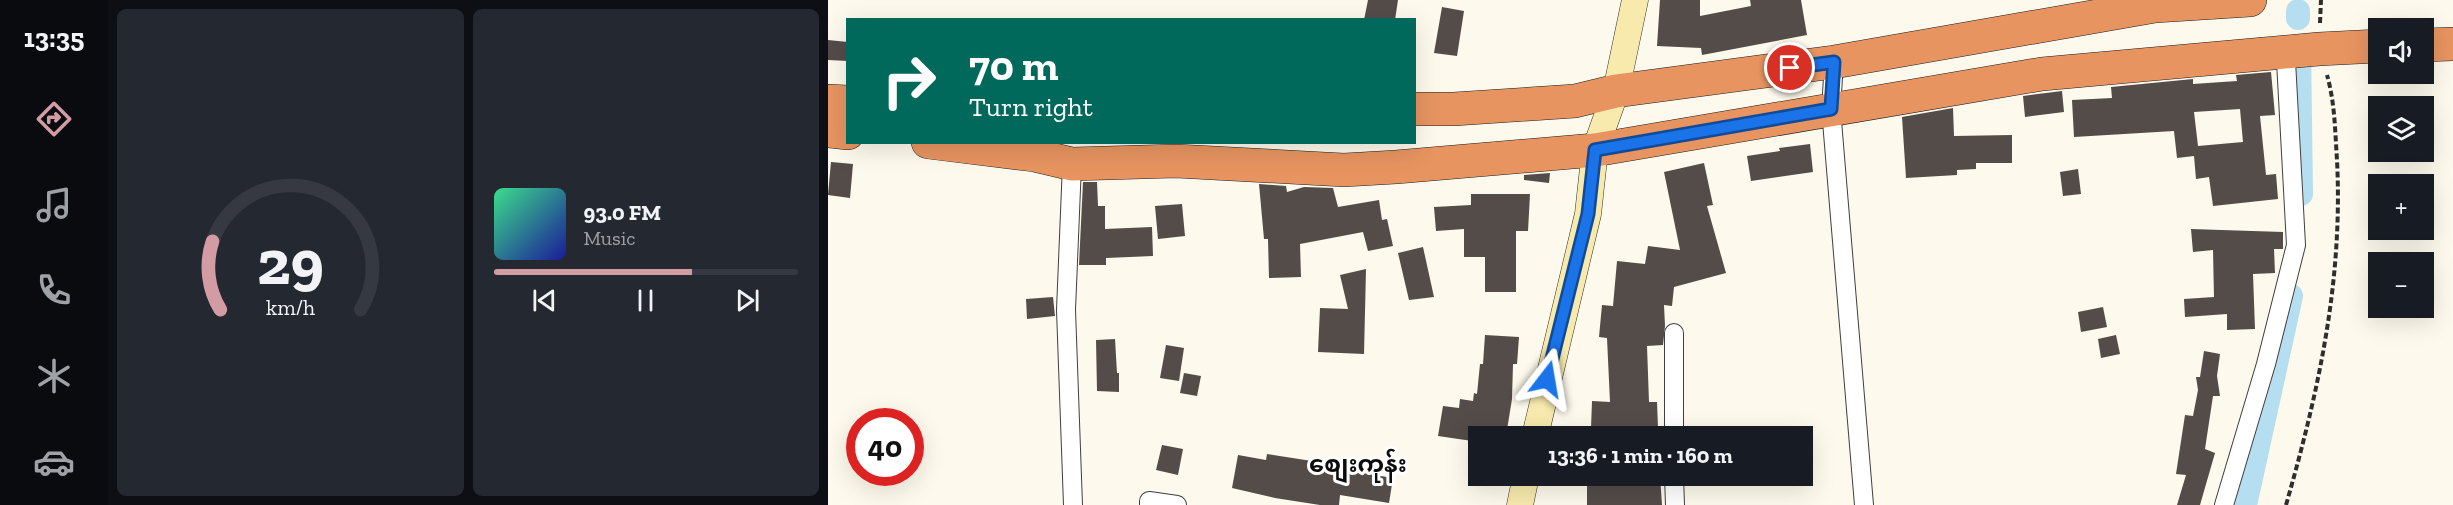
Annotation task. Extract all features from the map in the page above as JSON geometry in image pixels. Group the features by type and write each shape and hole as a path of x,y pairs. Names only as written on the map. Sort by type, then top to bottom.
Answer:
{"highway":[{"path":"1416,109 1454,109 1575,101 1616,91 1834,62 2156,6 2250,0"},
{"path":"2434,45 2453,44"},
{"path":"944,144 1034,155 1072,164 1176,161 1344,170 1396,167 1595,150 2042,74 2276,52 2368,47"},
{"path":"828,101 846,102"},
{"path":"828,131 846,133"}],"street":[{"path":"1536,426 1588,214 1595,150 1616,91 1635,0"},
{"path":"2224,505 2266,364 2296,245 2286,61 2276,52"},
{"path":"1834,62 1831,109 1859,505"},
{"path":"1072,164 1066,310 1072,505"},
{"path":"1674,333 1674,426"},
{"path":"1520,505 1524,486"},
{"path":"1674,486 1675,505"},
{"path":"1149,505 1149,501 1177,505"}],"path":[{"path":"2286,505 2306,435 2330,324 2339,206 2334,99 2319,49 2321,0"}],"building":[{"path":"1368,0 1398,0 1395,18 1364,18"},
{"path":"1660,0 1700,0 1700,16 1751,6 1750,0 1801,0 1807,35 1702,55 1701,48 1657,46"},
{"path":"1442,7 1464,11 1457,56 1434,53"},
{"path":"828,40 846,42 846,61 828,60"},
{"path":"2271,72 2275,115 2260,116 2266,175 2276,174 2278,199 2213,206 2209,177 2196,179 2194,156 2177,158 2174,131 2074,137 2072,100 2112,98 2111,87 2193,79 2193,84 2237,81 2236,75","holes":["2240,109 2243,142 2198,146 2194,112"]},
{"path":"2062,91 2064,112 2025,117 2023,96"},
{"path":"1953,108 1954,136 2012,135 2012,163 1976,163 1976,169 1957,170 1957,175 1906,178 1902,117"},
{"path":"1810,144 1813,172 1751,181 1747,156 1780,151 1779,148"},
{"path":"831,162 853,164 850,198 828,195"},
{"path":"1704,163 1713,205 1707,206 1726,273 1674,287 1672,306 1664,305 1663,345 1647,346 1649,402 1657,402 1658,426 1591,426 1592,401 1610,402 1607,338 1599,337 1602,305 1613,306 1617,261 1645,264 1648,246 1680,250 1664,172"},
{"path":"2078,169 2081,194 2063,196 2060,172"},
{"path":"1550,173 1549,183 1524,180 1524,175"},
{"path":"1083,182 1097,182 1098,206 1105,206 1105,229 1152,227 1153,256 1106,258 1106,265 1079,265"},
{"path":"1259,184 1286,186 1287,192 1304,187 1333,188 1338,207 1379,200 1382,220 1387,219 1393,246 1368,251 1363,232 1300,244 1301,277 1269,278 1268,239 1264,239"},
{"path":"1471,194 1530,194 1528,231 1516,231 1516,292 1485,292 1485,257 1464,257 1464,229 1436,231 1434,207 1471,205"},
{"path":"1182,204 1185,236 1158,239 1155,206"},
{"path":"2191,229 2283,232 2283,249 2274,249 2275,273 2253,274 2255,329 2227,330 2227,314 2185,317 2184,299 2214,297 2213,250 2193,252"},
{"path":"1423,247 1434,297 1409,300 1398,253"},
{"path":"1366,269 1364,354 1318,352 1320,308 1348,309 1340,275"},
{"path":"1053,297 1055,316 1027,319 1026,299"},
{"path":"2103,307 2107,327 2081,332 2078,312"},
{"path":"1485,335 1519,337 1517,364 1513,364 1512,399 1508,426 1468,426 1468,440 1438,436 1443,406 1459,408 1460,399 1473,401 1474,393 1477,394 1480,364 1483,364"},
{"path":"2116,335 2120,354 2101,358 2098,339"},
{"path":"1115,339 1119,392 1097,391 1096,340"},
{"path":"1166,345 1184,348 1179,381 1160,378"},
{"path":"2204,351 2220,354 2217,376 2220,396 2213,396 2205,449 2215,453 2200,505 2177,505 2186,475 2176,474 2185,415 2193,416 2198,390 2196,377 2200,377"},
{"path":"1184,373 1201,376 1197,396 1180,393"},
{"path":"1162,445 1183,449 1178,475 1156,470"},
{"path":"1267,454 1344,466 1344,470 1393,478 1389,503 1340,495 1339,505 1320,505 1232,488 1238,455 1266,460"},
{"path":"1587,486 1661,486 1662,505 1587,505"}],"waterway":[{"path":"2298,11 2298,18"},
{"path":"2299,47 2301,194"},
{"path":"2245,505 2291,296"}],"district":[{"name":"စျေးကုန်း","path":"1358,463"}],"route":[{"path":"1547,379 1588,214 1595,150 1831,109 1834,62 1790,68"}]}
